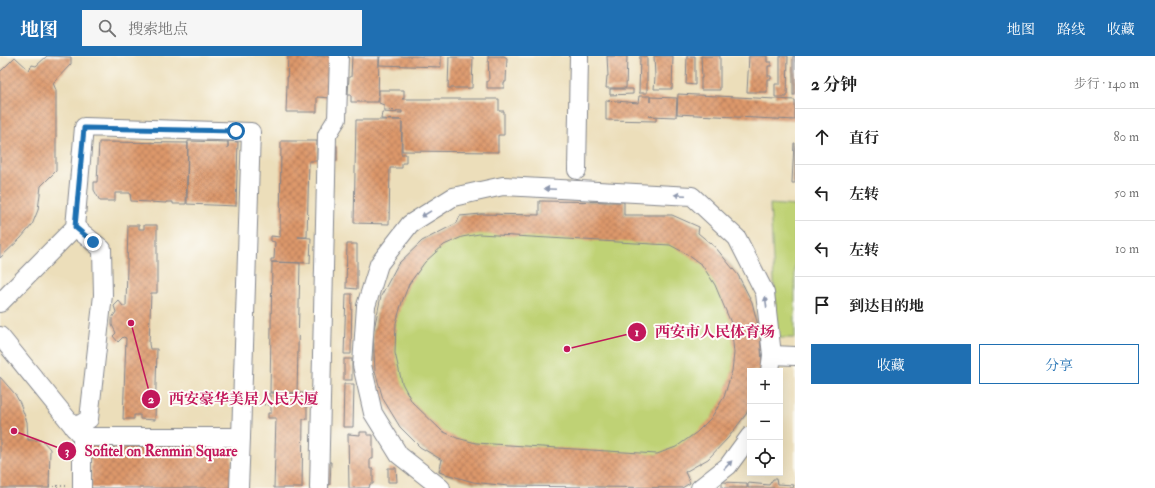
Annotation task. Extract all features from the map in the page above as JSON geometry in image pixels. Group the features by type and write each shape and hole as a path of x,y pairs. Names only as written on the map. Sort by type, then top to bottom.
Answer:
{"lane":[{"path":"319,488 327,135 337,120 339,56"},
{"path":"577,170 579,56"},
{"path":"0,303 75,227 84,128 251,132 242,437 239,488"},
{"path":"441,488 399,455 373,413 362,365 366,306 379,264 410,224 453,197 503,186 692,196 737,238 764,294 771,363 795,356"},
{"path":"75,227 102,249 103,295 89,419 78,433"},
{"path":"0,336 78,433 82,487"},
{"path":"78,433 242,437"},
{"path":"700,488 728,466 747,440"}],"path":[{"path":"49,486 82,487"}],"green space":[{"path":"539,201 624,202 624,215 672,215 699,227 698,233 727,261 746,290 753,306 757,324 762,363 754,368 747,368 747,413 728,438 708,459 685,472 690,483 682,488 508,486 473,482 439,472 442,460 420,447 400,427 375,371 373,334 381,296 398,264 422,241 457,223 460,216 481,214 538,215"},
{"path":"770,204 795,206 795,338 777,338"}],"building":[{"path":"47,56 71,57 71,64 53,83 56,90 56,171 41,186 38,210 32,225 0,258 0,72 15,57 29,70 32,65 36,66"},
{"path":"288,56 333,56 332,98 317,97 317,112 286,112"},
{"path":"352,56 379,56 378,102 351,102 351,95 348,95"},
{"path":"380,56 441,56 441,67 379,65"},
{"path":"488,56 504,56 507,58 506,82 504,82 504,88 487,88 487,81 489,81"},
{"path":"607,56 627,56 626,88 606,88 608,76"},
{"path":"640,56 647,56 647,93 639,93"},
{"path":"654,56 673,56 672,89 654,89"},
{"path":"687,56 695,56 695,85 686,84"},
{"path":"701,56 720,56 720,90 701,90"},
{"path":"749,56 767,56 767,62 771,62 771,66 768,66 768,76 771,76 771,79 767,79 767,92 747,92"},
{"path":"780,56 788,56 787,97 775,97 775,84 780,84"},
{"path":"793,56 795,56 795,95 793,95"},
{"path":"449,57 473,57 472,88 448,88"},
{"path":"610,89 633,89 633,94 610,95"},
{"path":"379,90 404,90 404,98 402,99 499,99 499,111 504,111 504,135 498,135 498,152 402,151 402,122 401,154 406,154 406,163 402,163 402,168 390,168 389,224 354,223 356,120 402,120 381,119 382,112 402,113 402,111 384,110 384,105 379,103"},
{"path":"678,94 795,100 795,120 677,114"},
{"path":"639,96 677,98 676,117 649,116 656,117 656,121 606,120 606,100 638,103"},
{"path":"188,141 238,142 236,206 187,204"},
{"path":"281,141 317,141 317,161 309,161 307,237 298,237 311,238 310,263 271,262 271,259 274,259 275,242 271,241 271,236 280,237"},
{"path":"99,142 188,143 186,204 173,204 173,202 131,201 130,193 115,193 115,201 100,201 94,190 94,182 97,182"},
{"path":"794,143 795,183 792,183"},
{"path":"333,146 337,146 337,161 333,161"},
{"path":"539,201 624,202 624,215 672,215 699,227 698,233 716,248 738,275 752,302 760,334 762,363 761,368 747,368 747,413 728,438 708,459 685,472 690,483 682,488 508,486 473,482 439,472 442,460 420,447 400,427 383,399 375,371 373,334 381,296 398,264 422,241 457,223 460,216 481,214 539,215","holes":["479,234 670,245 702,265 715,285 731,323 734,353 732,371 724,397 711,418 697,432 676,447 657,454 476,443 457,438 442,431 412,402 402,383 395,353 396,323 402,302 409,284 425,262 444,245 462,237"]},
{"path":"128,225 139,225 139,229 144,229 144,225 157,225 157,293 151,293 149,344 150,349 157,349 155,420 140,419 140,415 134,415 134,419 123,419 126,338 123,337 118,342 113,336 116,333 112,325 112,318 116,312 114,306 119,301 123,306 126,306"},
{"path":"347,244 357,244 357,289 346,288"},
{"path":"272,262 300,263 297,393 270,392"},
{"path":"346,294 352,294 351,354 344,354"},
{"path":"344,359 352,359 352,380 344,380"},
{"path":"0,377 15,394 20,403 27,422 28,440 42,440 50,449 49,488 0,488"},
{"path":"344,384 354,384 353,427 343,427"},
{"path":"269,393 307,393 307,419 303,419 302,488 274,488 276,418 268,418 268,413 271,413 271,396 269,396"},
{"path":"360,432 367,432 367,435 373,435 373,459 370,459 370,469 373,469 373,484 370,484 369,488 349,488 348,434 360,435"},
{"path":"107,440 107,448 124,449 124,443 201,445 232,449 232,488 91,488 91,459 87,459 90,444"},
{"path":"325,462 331,462 330,485 324,484"},
{"path":"388,468 396,468 397,482 388,482"},
{"path":"773,479 776,479 777,484 794,485 793,488 748,488 748,483 769,485"},
{"path":"722,482 747,483 747,488 722,488"}],"place":[{"name":"西安豪华美居人民大厦","path":"131,323"},
{"name":"西安市人民体育场","path":"567,349"},
{"name":"Sofitel on Renmin Square","path":"14,431"}],"route":[{"path":"93,242 75,227 84,128 236,131"}]}
